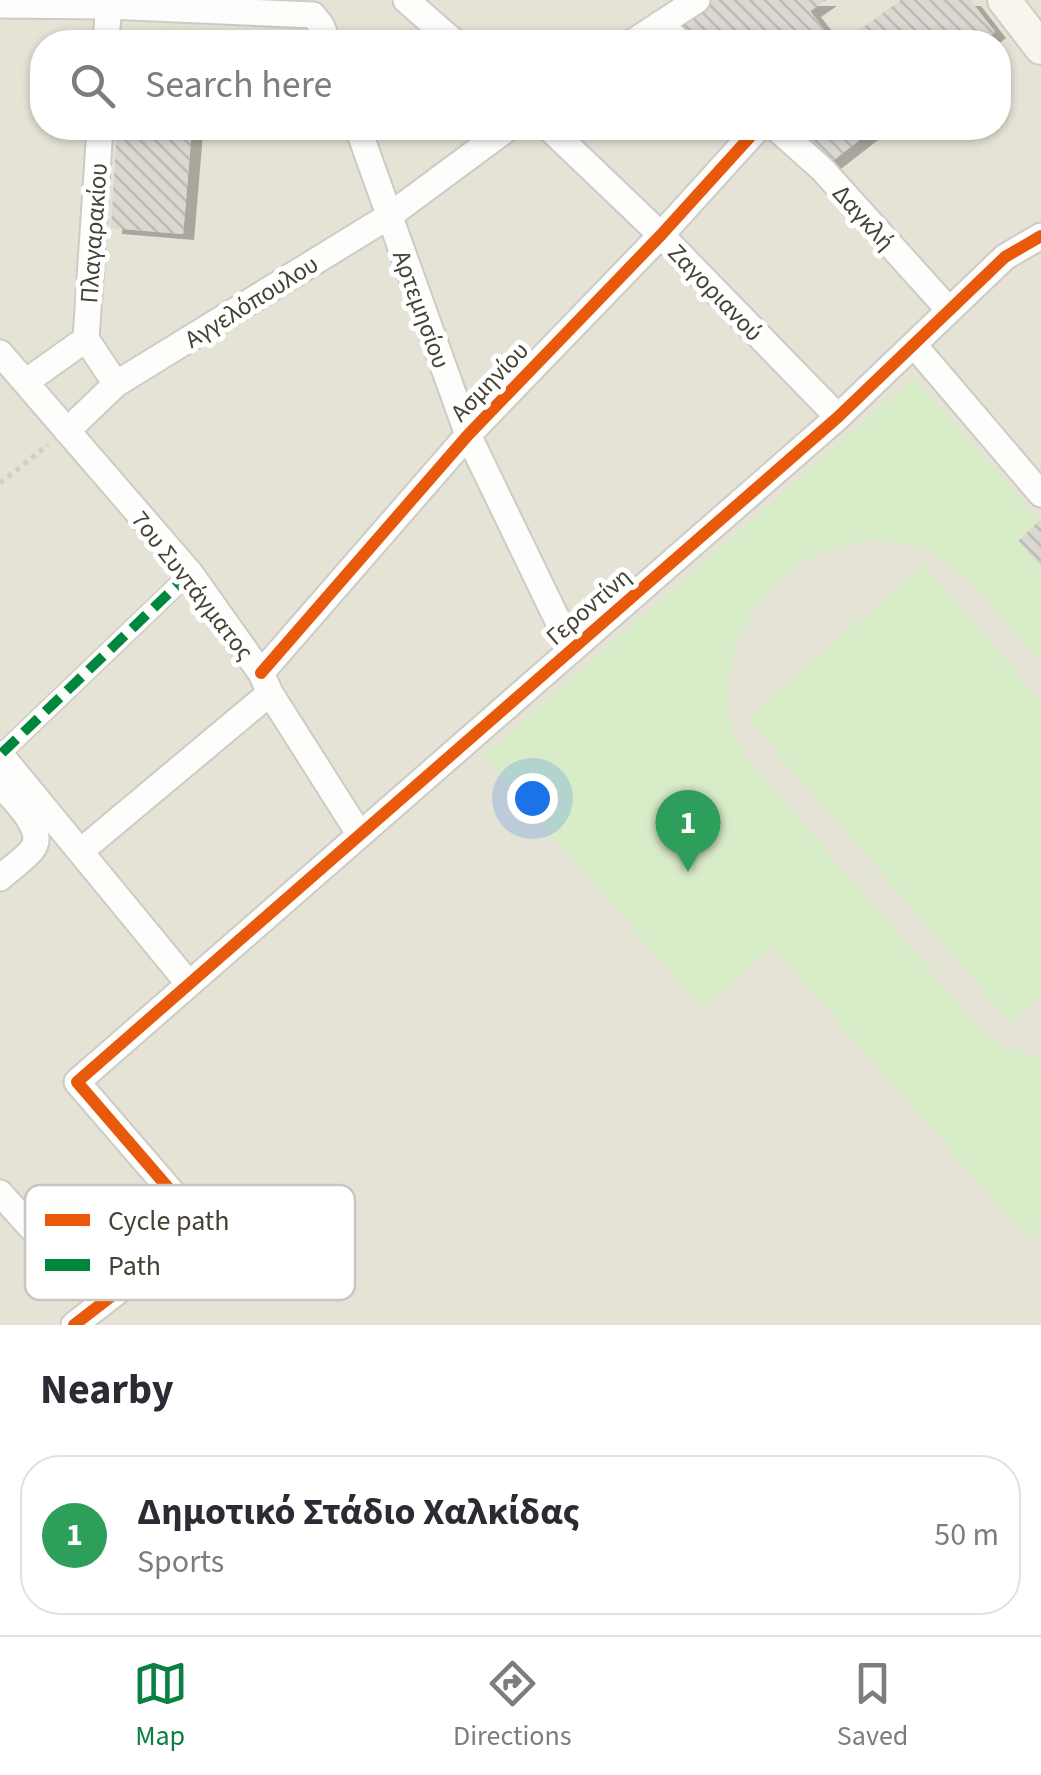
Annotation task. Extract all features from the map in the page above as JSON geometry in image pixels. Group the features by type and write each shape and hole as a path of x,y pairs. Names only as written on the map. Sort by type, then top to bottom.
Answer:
{"main road":[{"path":"1004,0 1041,48"}],"street":[{"path":"406,0 440,30"},
{"path":"651,30 697,0"},
{"path":"107,30 109,3"},
{"path":"0,5 318,7"},
{"path":"660,24 667,30"},
{"name":"Πλαγαρακίου","path":"99,140 86,339 116,384"},
{"name":"Αρτεμησίου","path":"362,140 468,435 572,650"},
{"name":"Αγγελόπουλου","path":"66,431 116,384 389,216 492,140"},
{"name":"Ζαγοριανού","path":"562,140 661,235 838,417"},
{"name":"Ασμηνίου","path":"82,851 265,683 468,435 747,140"},
{"name":"Δαγκλή","path":"789,140 822,170 949,310"},
{"name":"Γεροντίνη","path":"167,1185 78,1082 838,417 1005,256 1041,236"},
{"name":"Πλαγαρακίου","path":"26,380 86,339"},
{"path":"914,345 1041,494"},
{"name":"7ου Συντάγματος","path":"0,353 190,573 265,683 360,835"},
{"path":"189,984 1,754 190,573"},
{"path":"0,784 34,827 37,838 33,849 0,878"},
{"path":"0,1192 25,1220"},
{"name":"Γεροντίνη","path":"74,1325 107,1300"}],"path":[{"path":"0,484 66,431"}],"shaded area":[{"path":"0,0 1041,0 1041,1325 0,1325"}],"green space":[{"path":"914,377 1041,522 1018,541 1041,567 1041,664 978,590 950,565 893,542 852,543 814,557 780,580 753,612 735,650 728,691 734,733 754,766 984,1033 1009,1048 1041,1057 1041,1225 1027,1238 773,948 703,1009 483,756"},
{"path":"924,565 1041,701 1041,997 1011,1023 747,718"}],"building":[{"path":"697,0 826,0 810,11 825,30 667,30 660,24"},
{"path":"901,0 970,0 993,30 860,30"},
{"path":"116,140 191,140 183,234 111,228"},
{"path":"789,140 859,140 822,169"},
{"path":"1041,523 1041,567 1018,541"}],"marked path":[{"path":"2,753 190,573"}],"cycle path":[{"path":"261,673 468,435 747,140"},
{"path":"166,1185 77,1082 838,417 1005,257 1041,236"},
{"path":"74,1325 106,1300"}],"place":[{"name":"Δημοτικό Στάδιο Χαλκίδας","path":"688,872"}]}
